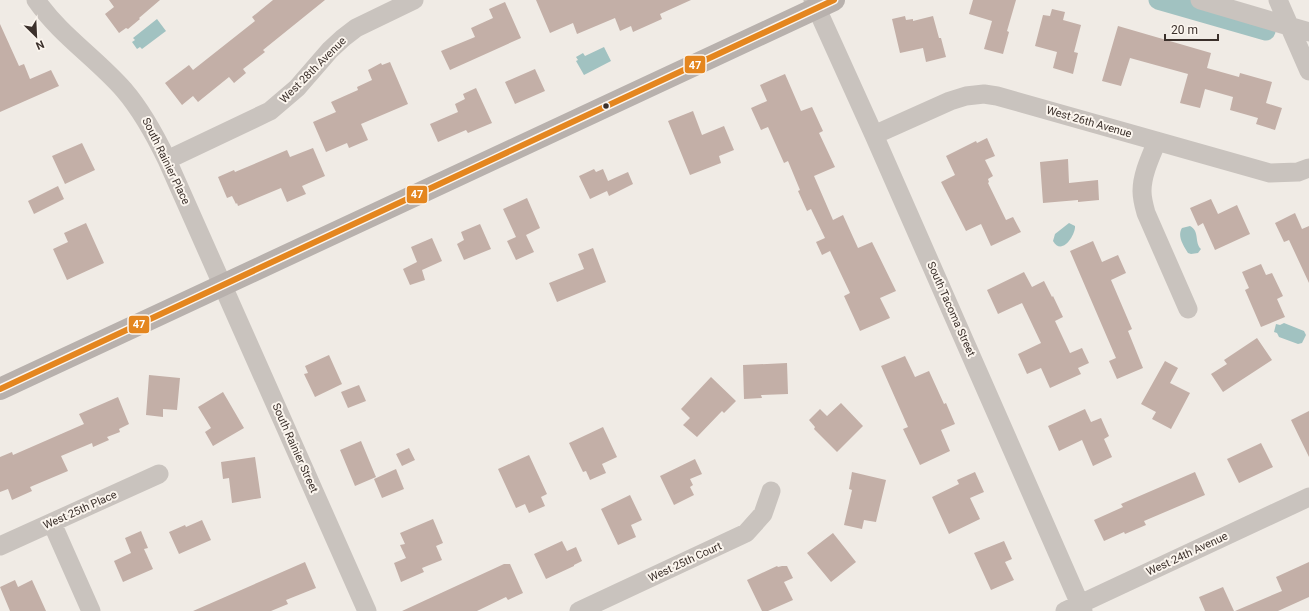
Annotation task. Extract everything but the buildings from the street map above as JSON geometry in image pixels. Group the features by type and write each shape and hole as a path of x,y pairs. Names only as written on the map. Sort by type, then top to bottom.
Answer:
{"main road":[{"path":"0,389 821,3"}],"street":[{"name":"West 28th Avenue","path":"167,160 270,111 297,88 330,50 343,38 356,28 414,0"},
{"path":"1200,0 1309,32"},
{"path":"1278,0 1309,70"},
{"name":"South Rainier Place","path":"41,2 69,38 106,71 142,112 167,160 223,285"},
{"name":"South Tacoma Street","path":"821,3 874,135 1076,609"},
{"name":"West 26th Avenue","path":"874,135 950,101 966,96 984,94 997,96 1270,173 1298,172 1309,168"},
{"path":"1157,141 1145,176 1142,190 1143,202 1146,213 1188,309"},
{"name":"South Rainier Street","path":"223,285 366,611"},
{"name":"West 25th Place","path":"0,546 160,474"},
{"name":"West 25th Court","path":"579,611 746,533 763,514 771,491"},
{"name":"West 24th Avenue","path":"1076,609 1309,497"},
{"path":"52,523 91,611"}],"water":[{"path":"157,19 166,31 142,49 140,47 137,49 132,42 135,40 133,38"},
{"path":"604,47 611,61 584,75 576,61 578,60 576,57 583,53 585,56"},
{"path":"1069,223 1075,226 1075,230 1068,242 1060,247 1053,241 1055,234"},
{"path":"1190,226 1195,231 1201,249 1198,253 1188,253 1181,240 1180,234 1182,228"},
{"path":"1284,323 1304,331 1306,335 1302,343 1298,344 1279,337 1277,333 1274,332 1276,324 1280,325"}],"waterway":[{"path":"1158,0 1266,31"}],"transit line":[{"name":"47","path":"0,389 834,0"}]}
